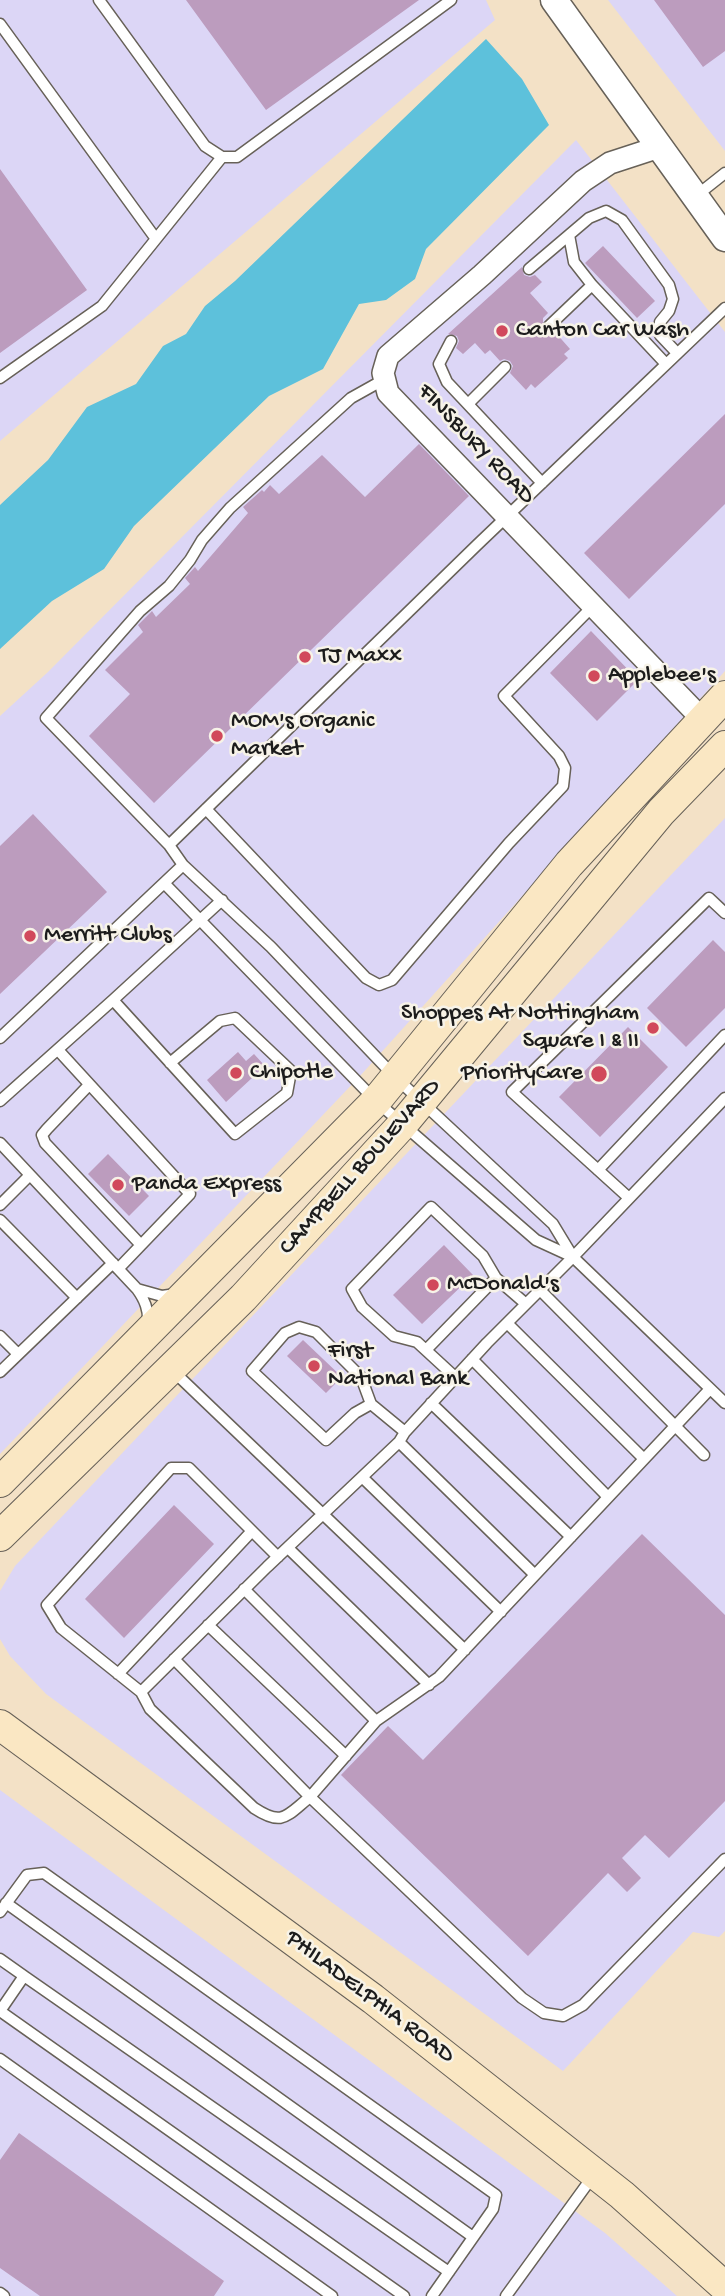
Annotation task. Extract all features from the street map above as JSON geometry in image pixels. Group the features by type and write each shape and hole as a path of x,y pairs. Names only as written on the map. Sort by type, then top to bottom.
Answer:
{"main road":[{"name":"CAMPBELL BOULEVARD","path":"0,1482 376,1101 569,864 725,696"},
{"name":"CAMPBELL BOULEVARD","path":"0,1536 243,1298 402,1125 661,812 725,746"},
{"name":"PHILADELPHIA ROAD","path":"0,1712 11,1733 373,1999 595,2174 725,2287"}],"street":[{"path":"554,0 725,238"},
{"name":"FINSBURY ROAD","path":"659,147 610,163 583,181 482,275 387,356 383,373 388,393 703,720"}],"lane":[{"path":"99,0 205,146 222,157 237,157 451,0"},
{"path":"0,24 156,239"},
{"path":"0,378 102,306 222,157"},
{"path":"696,196 725,173"},
{"path":"530,269 589,218 606,211 622,220 669,285 673,299 669,311 660,322 660,335 677,354"},
{"path":"569,234 574,261 592,285 666,364"},
{"path":"549,326 592,285"},
{"path":"169,845 725,308"},
{"path":"451,341 439,364 447,382 542,483"},
{"path":"468,404 505,367"},
{"path":"385,379 351,398 230,508 202,540 169,586 140,611 46,718 169,845 183,864 271,947 395,1077 553,1224 573,1257 725,1403"},
{"path":"206,809 366,978 379,985 392,980 509,843 563,786 565,768 559,756 504,696 593,606"},
{"path":"0,1038 183,864"},
{"path":"164,883 402,1125 536,1240 573,1257"},
{"path":"629,1198 512,1093 709,898 725,913"},
{"path":"0,1101 222,900"},
{"path":"113,1000 170,1063 235,1134 287,1093 291,1071 235,1018 220,1021 170,1063"},
{"path":"598,1170 725,1035"},
{"path":"0,1372 77,1298 141,1245 190,1194 58,1050"},
{"path":"89,1085 42,1135 45,1143 141,1245"},
{"path":"141,1692 244,1589 363,1478 472,1359 725,1098"},
{"path":"0,1143 137,1289 149,1314 147,1335"},
{"path":"0,1205 30,1175"},
{"path":"455,1377 417,1342 394,1336 362,1307 352,1289 431,1206 483,1256 496,1278 526,1304"},
{"path":"0,1220 77,1298"},
{"path":"426,1350 496,1278"},
{"path":"137,1289 162,1296 189,1292"},
{"path":"540,1290 704,1455"},
{"path":"507,1323 644,1459"},
{"path":"372,1404 355,1413 326,1440 252,1371 285,1333 299,1327 316,1332 360,1377 372,1404 535,1575"},
{"path":"0,1336 18,1354"},
{"path":"472,1359 608,1497"},
{"path":"172,1370 465,1650"},
{"path":"278,1557 189,1468 171,1468 47,1605 61,1628 141,1692 150,1709 254,1808 269,1818 283,1818 310,1797 376,1721 439,1678 710,1389"},
{"path":"431,1403 571,1537"},
{"path":"363,1478 501,1612"},
{"path":"118,1674 252,1531"},
{"path":"288,1548 429,1685"},
{"path":"244,1589 376,1721"},
{"path":"208,1625 346,1756"},
{"path":"174,1659 310,1797 522,1998 544,2013 564,2016 583,2005 725,1859"},
{"path":"432,2296 494,2209 496,2195 44,1873 27,1875 3,1908 473,2237"},
{"path":"0,1959 449,2272"},
{"path":"24,1976 0,2011 404,2296"},
{"path":"0,2059 332,2296"},
{"path":"506,2296 595,2174"},
{"path":"0,2292 5,2296"}],"shaded area":[{"path":"0,0 486,0 495,20 0,441"},
{"path":"608,0 725,0 725,151"},
{"path":"576,140 725,332 725,671 360,1076 0,1454 0,716 48,672"},
{"path":"725,818 725,1931 719,1937 693,1932 563,2071 46,1694 10,1656 0,1639 0,1591 15,1566"},
{"path":"0,1790 605,2233 677,2296 0,2296"}],"water":[{"path":"486,39 522,79 549,125 426,249 415,279 386,300 359,304 323,369 269,396 134,526 104,569 52,601 0,649 0,505 48,460 87,407 136,384 163,346 186,334 205,306 235,281"}],"building":[{"path":"186,0 419,0 266,110"},
{"path":"654,0 725,0 725,51 703,67"},
{"path":"0,169 87,290 0,353"},
{"path":"603,246 655,301 637,318 585,263"},
{"name":"Canton Car Wash","path":"522,267 524,275 535,275 542,282 530,293 548,313 543,318 543,331 547,334 555,332 570,349 564,354 568,358 535,388 531,384 526,390 510,373 513,366 510,361 500,361 490,350 485,354 475,343 463,354 456,348 459,341 457,336 448,334"},
{"path":"725,414 725,504 629,599 584,553"},
{"path":"419,444 469,496 154,803 89,736 130,694 105,670 143,632 138,625 152,611 156,617 190,584 185,578 195,567 198,571 248,513 243,507 262,490 264,492 270,485 279,494 322,455 365,497"},
{"name":"Applebee's","path":"591,631 638,680 597,721 550,673"},
{"name":"Merritt Clubs","path":"33,814 107,892 0,994 0,846"},
{"path":"713,940 725,952 725,1008 686,1047 647,1008"},
{"path":"628,1027 668,1067 600,1137 559,1097"},
{"name":"Chipotle","path":"238,1052 246,1061 254,1054 265,1066 226,1102 207,1080"},
{"name":"Panda Express","path":"108,1154 149,1196 129,1216 88,1174"},
{"name":"McDonald's","path":"444,1245 473,1275 422,1324 393,1295"},
{"name":"First National Bank","path":"303,1340 342,1377 326,1393 287,1356"},
{"path":"174,1505 214,1544 124,1638 85,1599"},
{"path":"642,1534 725,1615 725,1801 669,1858 645,1835 622,1858 641,1878 627,1892 608,1873 528,1956 341,1775 388,1726 423,1760"},
{"path":"19,2133 224,2281 214,2296 40,2296 0,2268 0,2160"}],"place":[{"name":"Canton Car Wash","path":"502,331"},
{"name":"TJ Maxx","path":"305,657"},
{"name":"Applebee's","path":"594,676"},
{"name":"MOM's Organic Market","path":"217,736"},
{"name":"Merritt Clubs","path":"30,936"},
{"name":"Shoppes At Nottingham Square I & II","path":"653,1028"},
{"name":"Chipotle","path":"236,1073"},
{"name":"PriorityCare","path":"599,1074"},
{"name":"Panda Express","path":"118,1185"},
{"name":"McDonald's","path":"433,1285"},
{"name":"First National Bank","path":"314,1366"}]}
